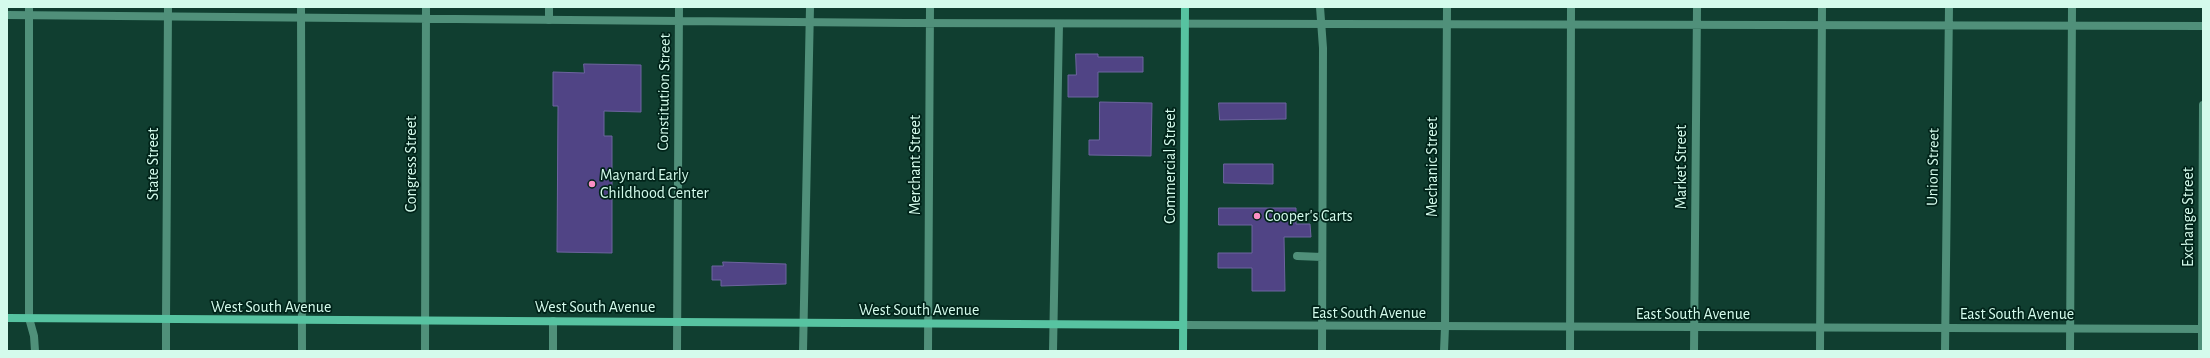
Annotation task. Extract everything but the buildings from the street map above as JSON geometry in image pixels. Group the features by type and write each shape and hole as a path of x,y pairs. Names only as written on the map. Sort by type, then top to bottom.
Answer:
{"main road":[{"name":"Commercial Street","path":"1183,351 1185,7"},
{"name":"West South Avenue","path":"7,318 1183,325"}],"street":[{"name":"State Street","path":"166,351 168,7"},
{"path":"301,7 302,351"},
{"name":"Congress Street","path":"425,351 426,7"},
{"path":"549,7 549,20"},
{"name":"Constitution Street","path":"677,351 679,7"},
{"path":"803,351 810,7"},
{"name":"Merchant Street","path":"928,351 930,7"},
{"path":"1320,7 1320,24 1323,48 1322,351"},
{"name":"Mechanic Street","path":"1444,351 1447,7"},
{"path":"1570,351 1571,7"},
{"name":"Market Street","path":"1694,351 1697,7"},
{"path":"1820,351 1822,7"},
{"name":"Union Street","path":"1945,351 1949,7"},
{"path":"2070,351 2072,7"},
{"path":"29,11 29,318 34,336 35,351"},
{"path":"7,15 29,11 168,17 810,23 2203,26"},
{"path":"1053,351 1052,324 1059,24"},
{"name":"Exchange Street","path":"2202,351 2203,105"},
{"path":"1297,256 1322,257"},
{"path":"553,321 553,351"},
{"name":"East South Avenue","path":"1183,325 1322,327 1945,327 2202,329"}],"place":[{"name":"Maynard Early Childhood Center","path":"592,184"},
{"name":"Cooper's Carts","path":"1257,216"}]}
